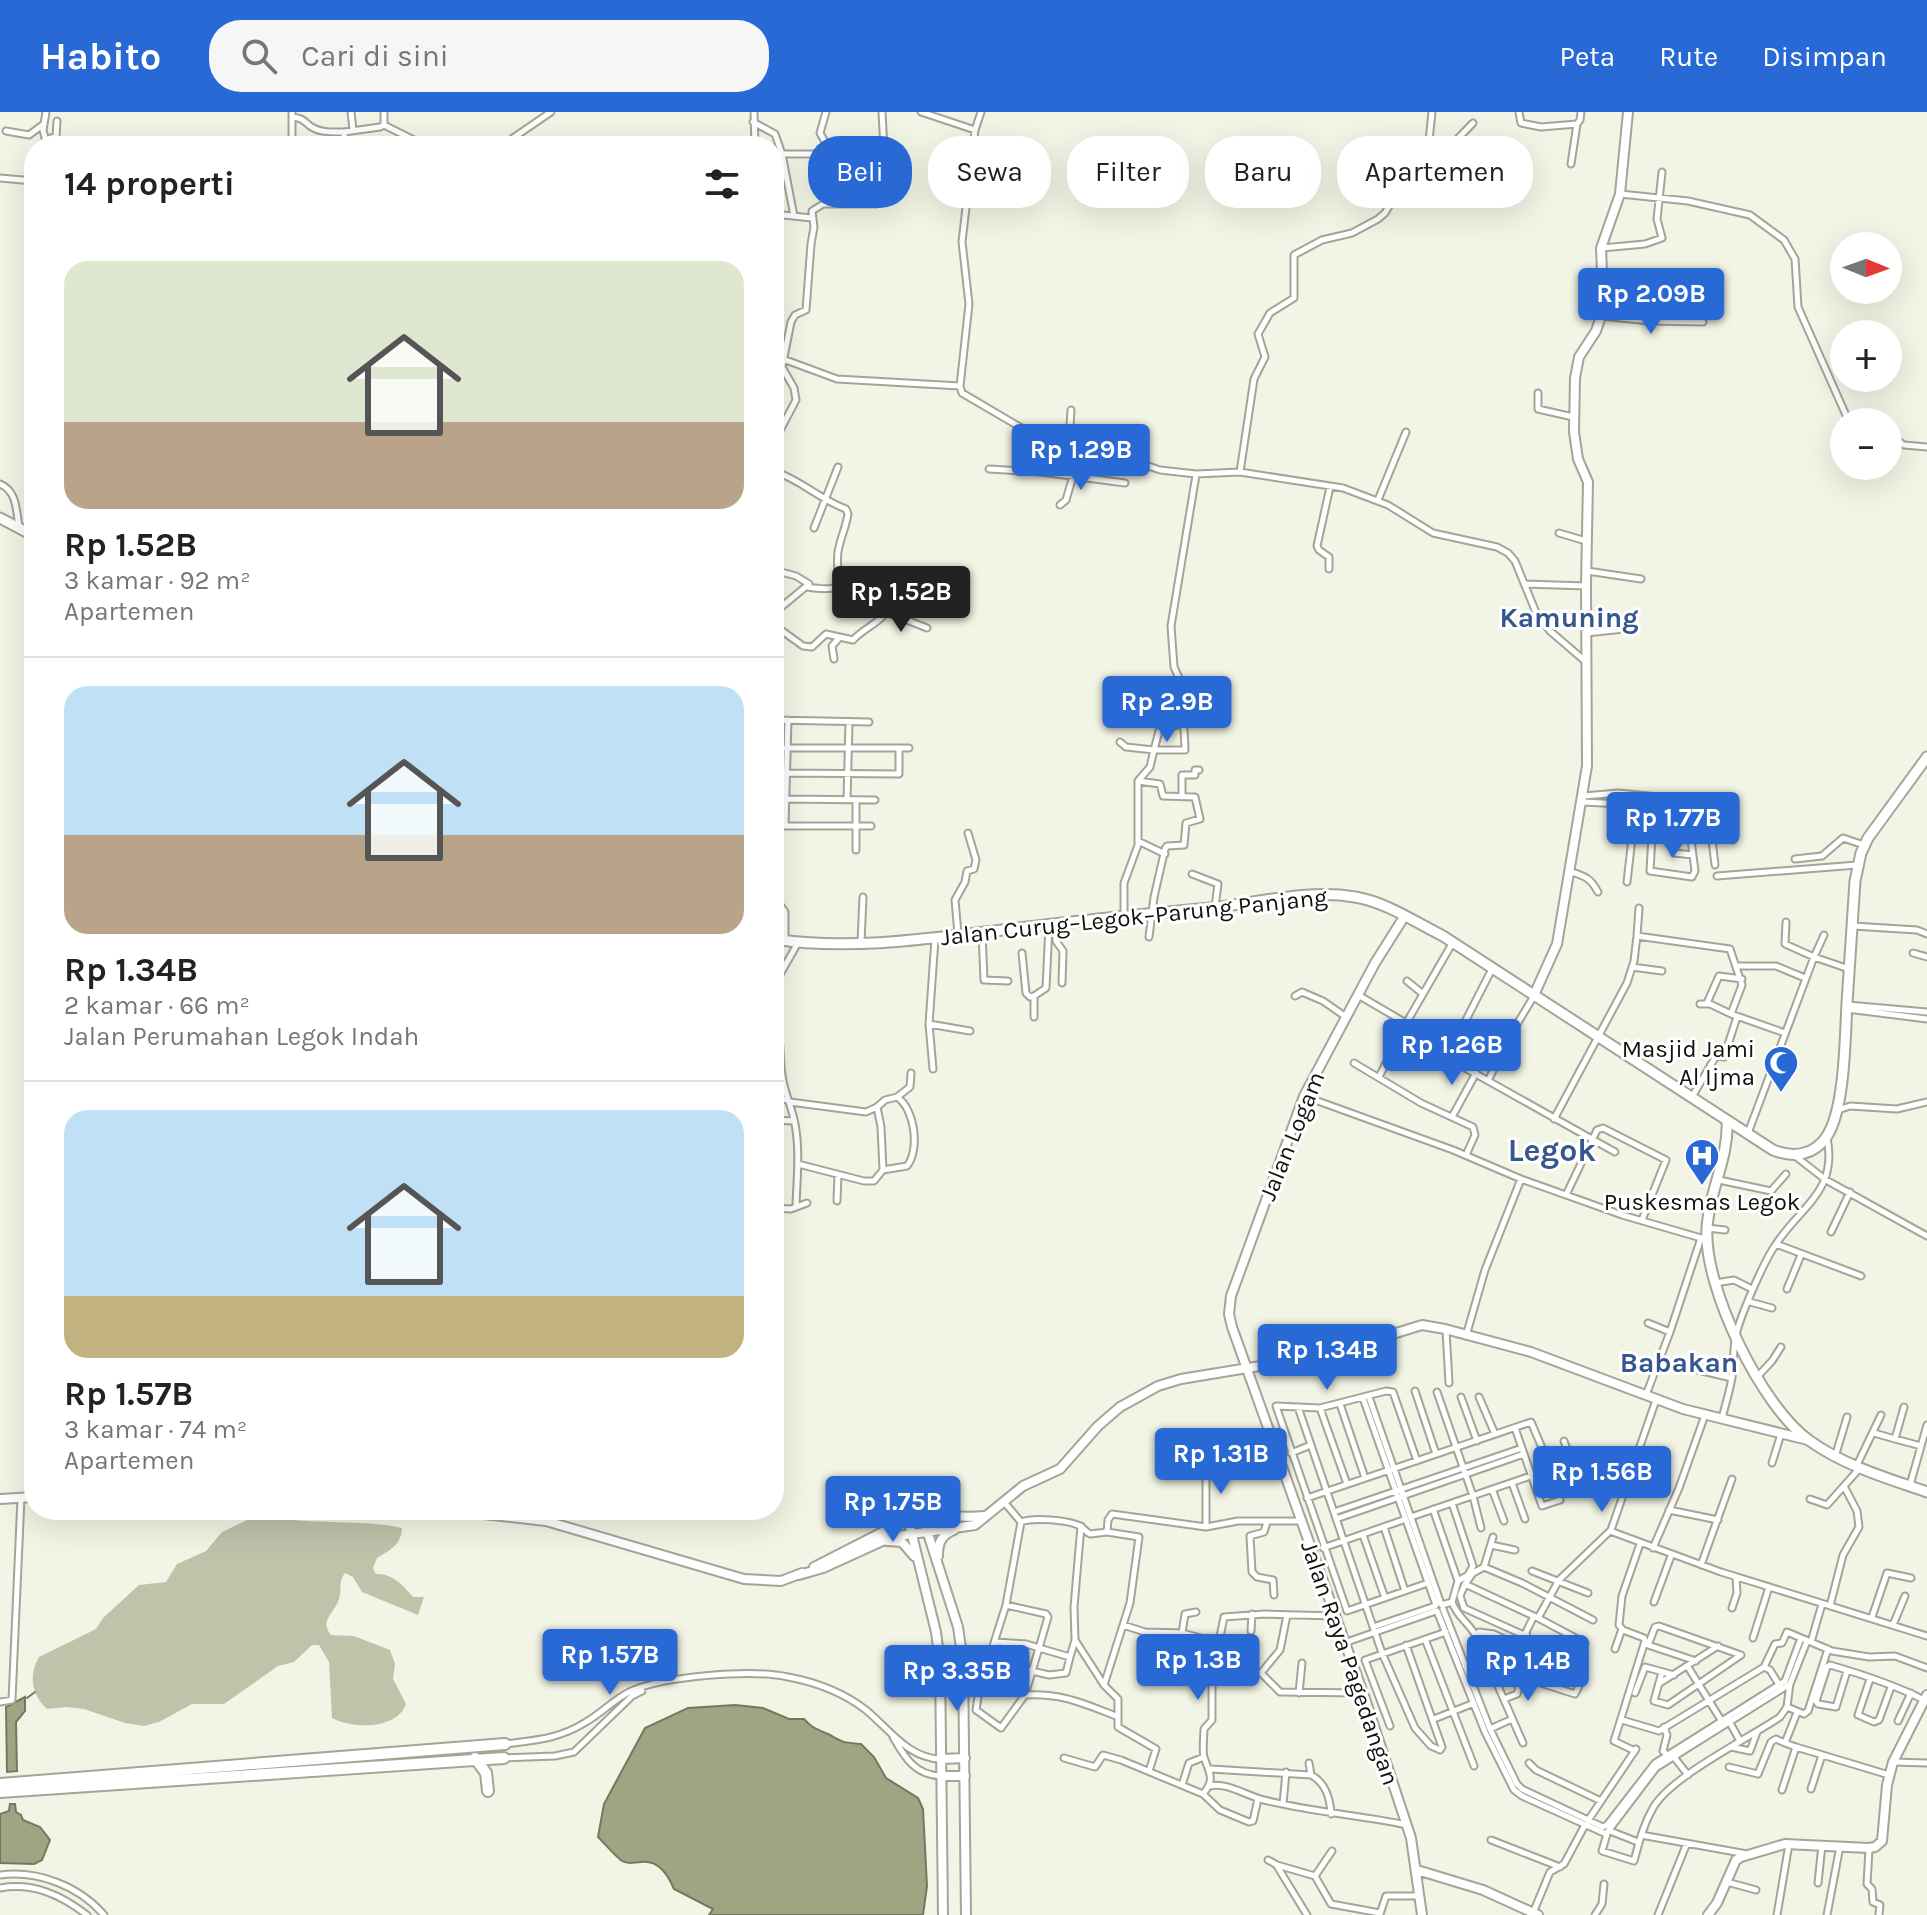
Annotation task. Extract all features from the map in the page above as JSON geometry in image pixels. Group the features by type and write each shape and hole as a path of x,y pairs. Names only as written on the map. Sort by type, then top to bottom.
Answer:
{"highway":[{"path":"0,1784 505,1744"},
{"path":"475,1758 486,1773 488,1791"},
{"path":"0,1792 504,1758"}],"main road":[{"path":"1534,995 1557,944 1587,766 1588,479 1578,459 1573,417 1575,370 1601,316 1601,248 1620,194 1628,112"},
{"path":"0,518 24,530"},
{"path":"1794,1156 1814,1149 1827,1137 1837,1111 1858,865 1864,845 1927,757"},
{"name":"Jalan Curug–Legok–Parung Panjang","path":"785,941 861,942 935,938 1243,902 1344,896 1359,898 1389,908 1453,942 1773,1150 1794,1156"},
{"name":"Jalan Logam","path":"1246,1369 1229,1314 1231,1296 1304,1096 1375,963 1404,917"},
{"path":"1727,1121 1728,1142 1705,1234 1715,1283 1735,1337 1780,1411 1809,1441 1858,1467 1927,1491"},
{"path":"1728,1142 1743,1131"},
{"path":"537,1520 744,1579 781,1581 823,1568 883,1541 927,1530 975,1525 1023,1486 1060,1469 1098,1426 1128,1402 1181,1379 1354,1346 1414,1327 1431,1325 1531,1352 1705,1415 1809,1441"},
{"name":"Jalan Raya Pagedangan","path":"1246,1369 1363,1693 1407,1825 1417,1870 1422,1915"},
{"path":"0,1499 24,1498"},
{"path":"799,1575 908,1519 922,1515 985,1516"},
{"path":"922,1515 958,1627 963,1662 966,1915"},
{"path":"908,1519 936,1632 940,1677 943,1915"},
{"path":"937,1563 941,1539 958,1528"},
{"path":"883,1541 902,1542 919,1564"},
{"path":"1708,1915 1736,1860 1748,1854 1789,1844 1869,1848 1882,1841 1893,1762 1925,1703"},
{"path":"941,1759 965,1758"},
{"path":"942,1776 965,1776"},
{"path":"1417,1870 1483,1890 1536,1914"}],"street":[{"path":"46,112 46,136"},
{"path":"351,112 353,130"},
{"path":"384,112 384,125"},
{"path":"516,136 551,112"},
{"path":"754,112 754,136"},
{"path":"784,154 824,154 825,142 820,133 826,112"},
{"path":"784,354 791,322 795,315 806,310 813,209 821,204 877,204 882,201 886,186 882,112"},
{"path":"921,112 975,130"},
{"path":"981,112 975,130 962,242 969,304 960,386 962,393 1042,439 1104,450 1160,470 1196,474 1240,472 1330,487 1378,500 1433,533 1503,550 1515,561 1537,615 1550,631 1586,662"},
{"path":"1430,136 1432,112"},
{"path":"1519,112 1520,121 1529,126 1577,124"},
{"path":"1571,164 1581,112"},
{"path":"292,136 292,114 323,131 374,130 384,125"},
{"path":"56,136 57,121"},
{"path":"753,122 776,136"},
{"path":"1460,136 1473,123"},
{"path":"6,131 29,135 44,124"},
{"path":"384,125 406,136"},
{"path":"344,132 344,136"},
{"path":"784,164 794,216"},
{"path":"1601,248 1645,244 1662,238 1657,219 1662,172"},
{"path":"0,178 24,180"},
{"path":"1620,194 1660,197 1750,215 1784,240 1795,259 1798,307 1843,408"},
{"path":"1240,472 1254,379 1265,357 1258,334 1270,313 1294,298 1294,255 1322,240 1352,233 1378,219 1388,208"},
{"path":"784,214 812,218"},
{"path":"1601,316 1703,322"},
{"path":"784,359 837,379 960,386"},
{"path":"784,372 794,388 796,400 784,423"},
{"path":"1538,393 1538,409 1573,417"},
{"path":"1069,442 1071,410"},
{"path":"1378,500 1406,432"},
{"path":"1041,472 1042,439"},
{"path":"1902,444 1927,447"},
{"path":"814,528 838,467"},
{"path":"989,469 1125,483"},
{"path":"1120,742 1126,747 1185,750 1183,713 1190,709 1191,704 1174,667 1171,621 1180,583 1196,474"},
{"path":"784,475 799,481 825,502 846,509 848,514 838,551 841,579 833,588 807,587 784,605"},
{"path":"1060,505 1066,500 1073,476"},
{"path":"0,484 8,488 12,495 19,527"},
{"path":"1329,569 1329,557 1317,546 1330,487"},
{"path":"1559,533 1586,541"},
{"path":"1586,571 1641,579"},
{"path":"784,573 806,581 809,584 807,587"},
{"path":"784,632 806,647 812,647 826,634 853,640 862,629 886,612 897,585 908,575"},
{"path":"1524,584 1586,586"},
{"path":"886,612 927,628"},
{"path":"1586,633 1633,628"},
{"path":"834,659 832,646 839,638"},
{"path":"784,720 869,722"},
{"path":"788,720 785,826 871,826"},
{"path":"847,800 849,722"},
{"path":"1124,915 1124,883 1138,841 1138,781 1150,767 1159,731 1184,723"},
{"path":"786,748 909,748"},
{"path":"786,773 899,774 899,748"},
{"path":"1182,797 1182,775 1195,775 1195,770 1199,770"},
{"path":"1138,781 1160,784 1163,796 1196,798 1200,819 1186,823 1184,845 1167,846 1149,937"},
{"path":"1583,799 1618,793 1668,798"},
{"path":"785,799 875,800"},
{"path":"1583,799 1623,804 1653,819 1730,815 1733,840"},
{"path":"856,800 856,850"},
{"path":"1627,882 1635,812"},
{"path":"1709,815 1715,865"},
{"path":"1653,819 1650,871 1693,876 1688,817"},
{"path":"1674,818 1674,853 1693,855"},
{"path":"958,935 956,899 967,870 973,870 976,866 968,833"},
{"path":"1795,859 1822,856 1843,838 1864,845"},
{"path":"1138,841 1165,854"},
{"path":"1717,876 1858,865"},
{"path":"1568,871 1585,875 1592,880 1598,892"},
{"path":"1192,874 1218,884 1215,907"},
{"path":"861,942 863,897"},
{"path":"1554,1119 1627,983 1637,936 1639,908"},
{"path":"784,911 785,941"},
{"path":"1786,922 1785,944 1850,969"},
{"path":"1052,924 1056,941 1063,951 1062,983"},
{"path":"1022,953 1026,993 1030,997 1046,988 1052,924"},
{"path":"1852,926 1917,930 1927,934"},
{"path":"982,933 984,980 1008,981"},
{"path":"1743,1131 1775,1066 1805,978 1824,935"},
{"path":"1637,936 1730,949 1742,979 1724,1057 1716,1056 1691,1098"},
{"path":"933,1069 929,1024 935,938"},
{"path":"784,967 799,941"},
{"path":"1379,1077 1453,942"},
{"path":"1913,953 1927,957"},
{"path":"1737,966 1776,966 1805,978"},
{"path":"1632,967 1662,971"},
{"path":"1447,1057 1493,968"},
{"path":"1742,979 1719,976 1704,1004 1785,1033"},
{"path":"1407,981 1423,994"},
{"path":"1295,996 1302,992 1323,1001 1346,1017"},
{"path":"1358,995 1447,1057 1615,1152"},
{"path":"1489,1079 1534,995"},
{"path":"1034,996 1034,1017"},
{"path":"1847,1007 1927,1012"},
{"path":"1847,1007 1927,1019"},
{"path":"929,1024 970,1031"},
{"path":"1354,1063 1421,1103 1453,1115 1473,1127 1475,1130 1466,1155"},
{"path":"784,1101 866,1112 885,1100 897,1097 912,1084 911,1073"},
{"path":"1453,1115 1476,1073"},
{"path":"784,1085 794,1121 798,1164 796,1205"},
{"path":"1304,1096 1466,1155 1521,1179 1642,1220 1705,1234 1725,1230"},
{"path":"798,1164 869,1182 874,1181 883,1170 907,1166 912,1159 912,1119 905,1103 897,1097"},
{"path":"1837,1111 1850,1106 1897,1109 1927,1102"},
{"path":"877,1107 883,1170"},
{"path":"784,1120 794,1121"},
{"path":"1566,1195 1597,1130 1603,1128 1666,1160 1642,1220"},
{"path":"1722,1419 1732,1378 1735,1337 1760,1272 1776,1244 1818,1195 1826,1180 1827,1137"},
{"path":"1794,1156 1826,1180 1927,1235"},
{"path":"1719,1180 1771,1191 1786,1174"},
{"path":"837,1201 838,1175"},
{"path":"1466,1336 1485,1270 1521,1179"},
{"path":"1831,1232 1850,1192"},
{"path":"784,1209 807,1203"},
{"path":"1646,1395 1705,1234"},
{"path":"1776,1244 1861,1276"},
{"path":"1787,1289 1801,1255"},
{"path":"1715,1283 1734,1280 1750,1288"},
{"path":"1750,1302 1772,1308"},
{"path":"1648,1323 1670,1332"},
{"path":"1445,1329 1449,1383"},
{"path":"1758,1376 1781,1347"},
{"path":"1685,1367 1732,1378"},
{"path":"1417,1461 1393,1392 1386,1391 1320,1408 1277,1405 1275,1408 1347,1611 1428,1583"},
{"path":"1415,1391 1436,1454"},
{"path":"1437,1392 1481,1528"},
{"path":"1461,1397 1477,1441"},
{"path":"1479,1397 1495,1434"},
{"path":"1366,1398 1428,1583 1465,1666 1485,1732 1517,1794 1606,1827 1646,1772 1781,1688"},
{"path":"1526,1636 1559,1580 1610,1531 1656,1399"},
{"path":"1340,1404 1365,1478"},
{"path":"1298,1407 1382,1653 1415,1728 1435,1749 1440,1750 1442,1747 1434,1719 1406,1645"},
{"path":"1895,1439 1904,1407"},
{"path":"1320,1408 1347,1484"},
{"path":"1653,1548 1705,1415"},
{"path":"1810,1499 1827,1505 1844,1486 1858,1467 1881,1415"},
{"path":"1835,1457 1847,1417"},
{"path":"1307,1498 1495,1434 1515,1428 1533,1423 1562,1499 1543,1506 1515,1428"},
{"path":"1910,1486 1927,1425"},
{"path":"1874,1433 1921,1446"},
{"path":"1772,1463 1781,1434"},
{"path":"1557,1484 1577,1476 1564,1441"},
{"path":"1291,1453 1311,1445"},
{"path":"1334,1512 1523,1451"},
{"path":"1206,1466 1206,1527"},
{"path":"1323,1548 1551,1469"},
{"path":"1701,1565 1732,1479"},
{"path":"1512,1483 1525,1519"},
{"path":"1830,1606 1843,1555 1859,1527 1857,1511 1844,1486"},
{"path":"1492,1489 1504,1521"},
{"path":"1336,1519 1400,1493"},
{"path":"0,1702 12,1700 21,1498"},
{"path":"1004,1502 1021,1522"},
{"path":"1452,1503 1473,1566 1468,1575 1458,1581"},
{"path":"1433,1509 1458,1581 1452,1602 1455,1612 1476,1636 1523,1743"},
{"path":"1669,1510 1718,1520"},
{"path":"1107,1532 1112,1514 1206,1527 1238,1521 1300,1521"},
{"path":"1408,1518 1446,1632 1476,1702 1519,1787 1609,1833 1638,1842"},
{"path":"1021,1522 1036,1519 1081,1526 1090,1534 1107,1532 1139,1537 1132,1590 1104,1685"},
{"path":"1006,1605 1048,1616 1025,1695 1001,1728 976,1710 979,1690 1006,1605 1021,1522"},
{"path":"1267,1522 1264,1532 1250,1536 1252,1572 1257,1577 1273,1580 1274,1595"},
{"path":"989,1661 1049,1675 1064,1674 1075,1640 1074,1607 1081,1526"},
{"path":"1384,1527 1405,1591"},
{"path":"1610,1531 1671,1556 1927,1636"},
{"path":"1363,1534 1385,1598"},
{"path":"1493,1537 1484,1567 1473,1573 1460,1596 1464,1608 1526,1636 1528,1641 1572,1663 1581,1674 1575,1694 1528,1679"},
{"path":"1615,1649 1622,1629 1618,1619 1622,1596 1640,1544"},
{"path":"1491,1545 1515,1550"},
{"path":"1654,1602 1671,1556"},
{"path":"1484,1567 1593,1620"},
{"path":"1532,1571 1588,1593"},
{"path":"1872,1617 1887,1573 1911,1578"},
{"path":"1732,1608 1737,1593 1736,1577"},
{"path":"1465,1584 1585,1643"},
{"path":"1753,1638 1769,1587"},
{"path":"1893,1625 1905,1596"},
{"path":"1344,1643 1452,1602"},
{"path":"1671,1755 1648,1776 1609,1833 1602,1851 1632,1861 1654,1805 1688,1775 1780,1717 1787,1707 1789,1682 1822,1604"},
{"path":"1182,1633 1185,1614 1196,1612"},
{"path":"1203,1794 1210,1786 1211,1769 1204,1757 1204,1729 1212,1720 1214,1666 1224,1617 1252,1614 1335,1616"},
{"path":"1251,1631 1252,1614"},
{"path":"1261,1673 1280,1650 1287,1615"},
{"path":"1123,1625 1145,1632 1182,1633 1220,1643"},
{"path":"1662,1672 1654,1701 1668,1705 1741,1655 1719,1645 1655,1627 1648,1645 1696,1661"},
{"path":"1536,1914 1550,1872 1561,1867 1586,1822 1636,1750 1614,1742 1645,1641 1622,1629"},
{"path":"1390,1726 1365,1660 1446,1632"},
{"path":"1476,1636 1479,1632 1504,1639 1520,1683 1517,1694 1504,1699"},
{"path":"1622,1720 1657,1731 1764,1667 1775,1644 1782,1643 1787,1632 1828,1649 1869,1657 1895,1656 1927,1668"},
{"path":"1425,1639 1474,1766"},
{"path":"1075,1640 1104,1685 1120,1701 1116,1716 1118,1727 1156,1749 1149,1771"},
{"path":"996,1642 1026,1644 1070,1657"},
{"path":"1658,1684 1675,1676 1719,1645"},
{"path":"1787,1707 1804,1714 1808,1711 1828,1649"},
{"path":"1530,1656 1572,1663"},
{"path":"1465,1666 1485,1657"},
{"path":"1299,1693 1302,1663"},
{"path":"1847,1671 1836,1707 1818,1704 1816,1701 1830,1665 1911,1693 1925,1703"},
{"path":"895,1666 940,1677"},
{"path":"1214,1666 1261,1673 1276,1691 1363,1693"},
{"path":"1635,1693 1645,1667 1675,1676"},
{"path":"1688,1667 1722,1722"},
{"path":"1764,1667 1770,1670 1781,1688"},
{"path":"505,1744 553,1739 589,1721 629,1692 668,1680 758,1674 783,1675 808,1681 864,1709 908,1748 924,1757 941,1759"},
{"path":"1870,1679 1858,1715 1874,1722 1879,1720 1891,1687"},
{"path":"504,1758 574,1752 632,1696 668,1680"},
{"path":"1722,1722 1729,1721 1789,1682"},
{"path":"1898,1721 1911,1693"},
{"path":"1025,1695 1068,1697 1116,1716"},
{"path":"1434,1719 1476,1702"},
{"path":"1785,1743 1796,1715"},
{"path":"1490,1729 1512,1719"},
{"path":"1729,1721 1740,1741"},
{"path":"1664,1727 1667,1735 1663,1751 1671,1755 1688,1775"},
{"path":"889,1731 904,1758 916,1770 929,1776 942,1776"},
{"path":"1730,1747 1750,1751 1757,1732"},
{"path":"1729,1767 1758,1774 1771,1742 1776,1739 1889,1775"},
{"path":"1782,1790 1796,1747"},
{"path":"1064,1758 1095,1767 1101,1756 1105,1755 1203,1794 1220,1810 1249,1822 1253,1821 1258,1799"},
{"path":"1811,1789 1822,1755"},
{"path":"1182,1785 1189,1763 1204,1757"},
{"path":"1893,1762 1927,1763"},
{"path":"1309,1763 1311,1775"},
{"path":"1529,1763 1536,1770 1601,1801"},
{"path":"1211,1769 1311,1775 1330,1797 1331,1814"},
{"path":"1283,1804 1286,1772"},
{"path":"1210,1786 1220,1785 1258,1799 1331,1814 1407,1825"},
{"path":"1641,1835 1748,1854"},
{"path":"1491,1840 1561,1867"},
{"path":"1658,1915 1687,1843"},
{"path":"1777,1915 1789,1844"},
{"path":"1818,1883 1822,1845"},
{"path":"1827,1915 1840,1846"},
{"path":"1869,1848 1866,1882 1872,1889 1873,1902 1881,1906 1879,1915"},
{"path":"1315,1876 1332,1851"},
{"path":"1268,1860 1315,1876 1331,1904 1380,1914 1386,1896 1420,1896"},
{"path":"1277,1865 1307,1915"},
{"path":"0,1875 33,1875 55,1881 78,1892 104,1915"},
{"path":"1726,1881 1756,1890"},
{"path":"1595,1915 1602,1904 1604,1884"},
{"path":"0,1888 13,1886 49,1892 71,1902 87,1915"}],"shaded area":[{"path":"247,1520 300,1520 402,1528 397,1543 377,1558 373,1568 376,1574 387,1575 397,1581 413,1597 424,1597 418,1615 362,1592 353,1577 345,1573 339,1599 326,1625 331,1635 354,1636 390,1650 395,1664 393,1679 406,1704 401,1713 384,1723 373,1725 351,1724 332,1718 329,1662 319,1645 312,1645 294,1662 278,1666 224,1704 192,1704 159,1722 144,1726 84,1709 47,1709 42,1704 33,1685 39,1657 96,1629 103,1618 139,1585 166,1582 177,1564 206,1551 222,1532"},
{"path":"25,1697 25,1711 16,1722 17,1771 7,1772 6,1707"},
{"path":"735,1705 763,1708 789,1719 804,1719 840,1741 861,1744 874,1757 886,1778 918,1798 923,1809 927,1886 923,1915 709,1915 713,1909 674,1889 658,1866 647,1862 622,1861 598,1837 604,1804 645,1728 688,1708"},
{"path":"10,1804 15,1804 16,1812 23,1820 40,1827 50,1840 42,1860 34,1864 0,1863 0,1814 9,1811"}],"waterway":[{"path":"27,1698 35,1692"}],"place":[{"name":"Masjid Jami Al Ijma","path":"1781,1094"},
{"name":"Puskesmas Legok","path":"1702,1187"}],"district":[{"name":"Kamuning","path":"1569,617"},
{"name":"Legok","path":"1552,1150"},
{"name":"Babakan","path":"1679,1362"}]}
